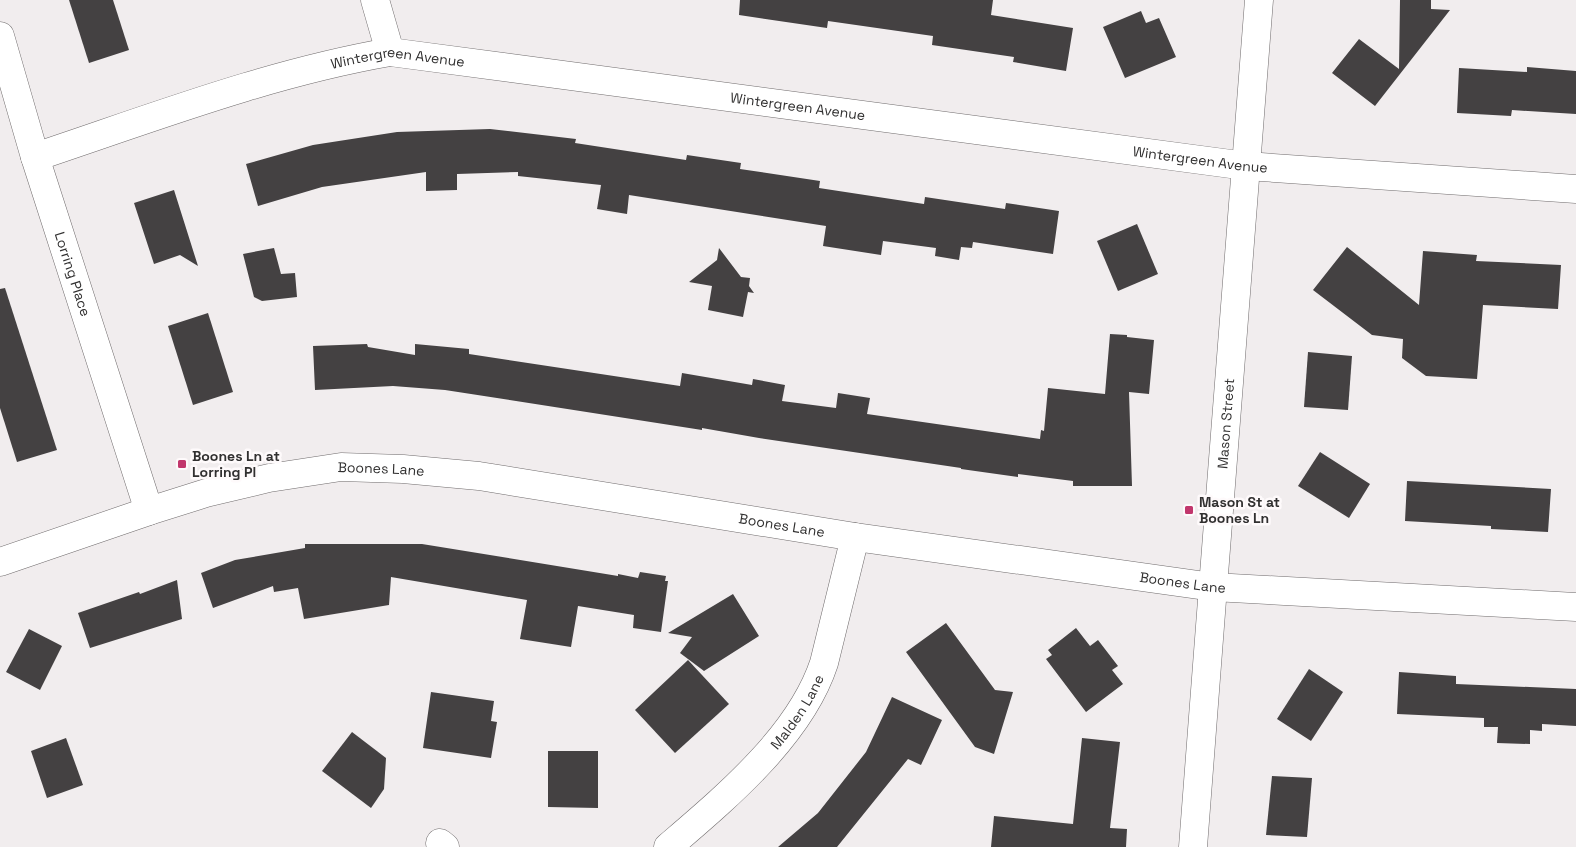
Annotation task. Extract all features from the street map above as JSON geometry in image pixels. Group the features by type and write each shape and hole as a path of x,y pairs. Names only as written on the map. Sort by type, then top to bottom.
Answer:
{"street":[{"path":"375,0 390,52"},
{"name":"Mason Street","path":"1193,847 1259,0"},
{"name":"Lorring Place","path":"0,36 35,157 149,511"},
{"name":"Wintergreen Avenue","path":"35,157 237,89 346,60 390,52 1246,166 1576,189"},
{"name":"Boones Lane","path":"0,562 206,493 269,478 341,467 403,469 479,476 855,537 1214,587 1576,607"},
{"name":"Malden Lane","path":"668,847 721,802 782,735 806,704 824,664 855,537"}],"building":[{"path":"69,0 113,0 129,50 89,63"},
{"path":"740,0 993,0 991,15 1073,28 1066,71 1013,62 1014,57 932,45 933,36 828,21 827,28 739,15"},
{"path":"1400,0 1431,0 1431,9 1450,10 1375,106 1332,73 1359,39 1399,69"},
{"path":"1141,11 1146,23 1159,18 1176,57 1125,78 1103,27"},
{"path":"1527,67 1576,71 1576,114 1512,110 1511,116 1457,113 1459,68 1527,72"},
{"path":"490,129 576,139 575,143 686,160 687,155 741,163 740,169 820,181 819,188 924,204 925,197 1005,209 1006,203 1059,211 1053,254 973,242 972,248 961,247 959,260 935,256 936,248 883,241 881,255 823,246 826,226 629,195 627,214 597,209 601,185 518,176 518,172 457,174 457,190 426,191 426,172 322,187 258,206 246,164 313,145 397,132"},
{"path":"174,190 198,266 180,255 154,264 134,203"},
{"path":"1137,224 1158,274 1118,291 1097,241"},
{"path":"1347,247 1419,305 1423,251 1477,255 1476,261 1561,265 1558,309 1483,305 1477,379 1426,376 1402,358 1403,339 1372,335 1313,290"},
{"path":"274,248 281,274 295,273 297,297 262,301 254,297 243,254"},
{"path":"719,248 741,277 750,278 749,286 754,293 748,292 743,317 708,310 712,286 689,282 717,260"},
{"path":"5,288 57,450 17,462 0,408 0,289"},
{"path":"208,313 233,392 193,405 168,326"},
{"path":"1110,334 1154,340 1149,394 1129,392 1132,486 1073,486 1073,481 1018,474 1018,477 961,469 445,390 393,386 315,390 313,346 367,344 368,347 415,355 415,344 469,349 469,354 680,386 682,373 752,385 753,379 785,385 782,401 836,408 838,393 870,398 867,414 1040,439 1041,430 1044,431 1048,388 1105,394"},
{"path":"1308,352 1352,356 1348,410 1304,407"},
{"path":"1320,452 1370,484 1349,518 1298,486"},
{"path":"1407,481 1551,489 1548,532 1491,529 1491,526 1405,521"},
{"path":"305,544 422,544 618,576 618,574 638,578 640,572 666,576 665,581 668,581 661,632 633,628 634,615 578,606 571,647 520,639 527,600 391,577 389,605 304,619 298,588 274,592 273,586 213,608 201,573 235,560 305,548"},
{"path":"177,580 182,619 90,648 78,613 139,592 140,594"},
{"path":"733,594 759,636 704,671 680,653 692,637 668,633"},
{"path":"946,623 995,690 1013,692 994,754 975,747 906,652"},
{"path":"1076,628 1090,646 1098,640 1118,666 1112,670 1123,684 1086,712 1046,659 1052,655 1048,650"},
{"path":"29,629 62,646 40,690 6,672"},
{"path":"688,660 729,704 675,753 635,710"},
{"path":"1309,669 1343,692 1311,741 1277,719"},
{"path":"1399,672 1456,676 1456,684 1576,689 1576,726 1542,724 1542,731 1530,730 1530,744 1497,743 1498,727 1484,727 1484,718 1397,714"},
{"path":"431,692 494,701 491,721 497,722 491,758 423,748"},
{"path":"892,697 942,720 921,765 908,759 837,847 778,847 818,813 866,752"},
{"path":"352,732 386,758 384,789 371,808 322,771"},
{"path":"66,738 83,785 47,798 31,751"},
{"path":"1082,738 1120,742 1110,828 1127,829 1126,847 991,847 994,816 1073,824"},
{"path":"548,751 598,751 598,808 548,807"},
{"path":"1272,776 1312,778 1307,837 1266,835"}],"place":[{"name":"Boones Ln at Lorring Pl","path":"182,464"},
{"name":"Mason St at Boones Ln","path":"1189,510"}]}
